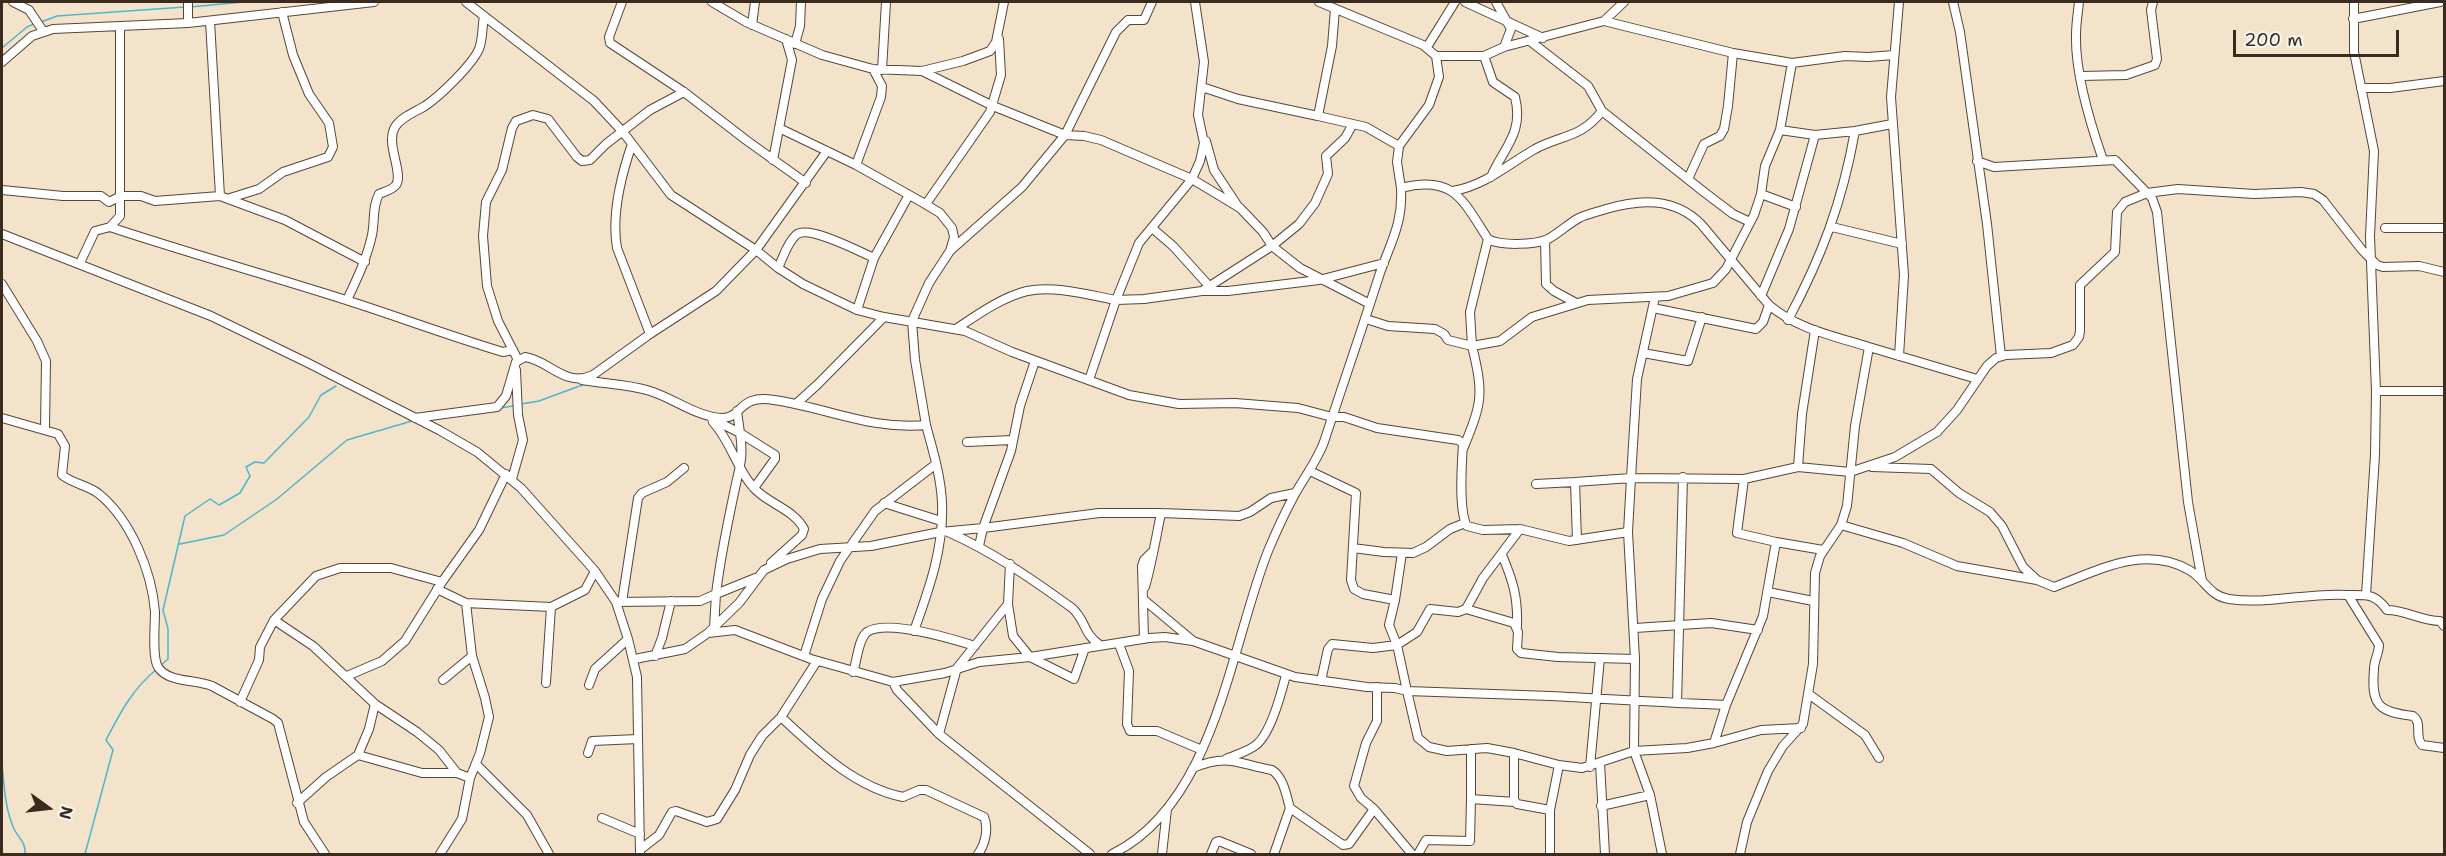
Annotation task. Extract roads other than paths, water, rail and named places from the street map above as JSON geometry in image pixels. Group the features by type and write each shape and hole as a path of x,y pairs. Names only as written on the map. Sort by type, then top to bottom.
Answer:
{"street":[{"path":"13,2 30,6 44,31"},
{"path":"188,2 188,23"},
{"path":"2,62 32,36 44,31 188,23 282,12 309,5 374,2"},
{"path":"466,2 588,96 623,132 671,195 813,290 857,310 884,318 956,328 1035,361 1129,395 1154,401 1298,408 1332,417 1344,417 1397,432 1458,440 1463,443 1460,479 1465,523"},
{"path":"622,2 609,37 610,43 684,92 806,183"},
{"path":"712,2 752,25 822,55 873,69 922,71 982,55 994,46 1004,2"},
{"path":"752,25 755,2"},
{"path":"795,44 800,26 801,2"},
{"path":"882,70 886,2"},
{"path":"914,631 932,578 944,532 941,521 942,496 917,378 912,321 929,283 950,251 1022,187 1065,135 1116,32 1128,20 1144,20 1152,2"},
{"path":"1195,2 1203,53 1198,115 1214,170 1240,208 1263,232 1272,246 1292,263 1319,280 1335,285 1370,304"},
{"path":"1112,855 1139,837 1167,809 1194,768 1202,750 1237,656 1260,573 1295,494 1320,453 1384,263 1399,227 1401,188 1397,154 1399,146 1418,122 1434,95 1439,76 1436,56 1427,47 1319,2"},
{"path":"1427,47 1455,2"},
{"path":"1466,2 1544,38"},
{"path":"1496,2 1511,29 1504,47"},
{"path":"1436,56 1484,56 1504,47 1604,21 1624,2"},
{"path":"1899,2 1894,55 1892,124 1904,298 1899,356"},
{"path":"1953,2 1960,32 1993,271 2001,356"},
{"path":"2079,2 2076,39 2081,76 2103,160"},
{"path":"2081,76 2126,75 2155,65 2157,59 2151,10 2153,2"},
{"path":"2354,2 2354,52 2374,151 2370,206 2376,391 2374,486 2366,595"},
{"path":"2353,19 2439,2"},
{"path":"1318,116 1332,46 1335,9"},
{"path":"230,198 259,189 283,172 328,157 333,147 329,123 309,94 293,55 282,12"},
{"path":"347,300 365,262 372,233 376,200 379,194 397,184 392,133 396,125 428,104 473,58 479,49 484,16"},
{"path":"210,21 220,196"},
{"path":"1604,21 1733,53 1792,63 1845,56 1894,55"},
{"path":"80,263 95,231 110,227 120,216 120,26"},
{"path":"926,204 987,118 993,106 999,88 1002,66 998,33"},
{"path":"773,160 792,60 786,39"},
{"path":"1530,41 1588,86 1602,111 1733,214 1750,222"},
{"path":"1688,179 1704,144 1720,136 1724,129 1733,53"},
{"path":"1484,56 1492,82 1515,98 1518,119 1514,136 1490,178"},
{"path":"1366,319 1388,326 1435,330 1444,334 1448,340 1472,346 1500,341 1532,317 1576,303 1598,298 1655,297 1683,293 1713,284 1720,278 1730,260 1750,222 1761,194 1765,166 1780,130 1792,63"},
{"path":"856,165 881,97 882,86 873,69"},
{"path":"922,71 993,106 1065,135 1101,140 1192,179 1240,208"},
{"path":"2361,88 2390,88 2445,81"},
{"path":"1202,87 1238,99 1353,124 1379,134 1399,146"},
{"path":"347,676 382,661 400,646 439,585 479,530 509,477 523,440 518,415 517,363 498,321 488,286 483,236 486,202 504,162 512,128 516,121 532,115 548,119 577,157 586,161 593,159 606,144 650,110 684,92"},
{"path":"1453,191 1476,185 1490,178 1538,147 1585,130 1602,111"},
{"path":"1202,291 1272,246 1299,224 1309,212 1328,174 1326,156 1345,138 1353,124"},
{"path":"1780,130 1815,135 1892,124"},
{"path":"779,128 856,165 940,213 952,228 954,237 950,251"},
{"path":"1788,320 1815,269 1832,227 1855,131"},
{"path":"1761,296 1796,207 1815,135"},
{"path":"1089,380 1134,253 1192,179 1200,162 1204,136"},
{"path":"632,144 621,182 615,236 617,248 650,333"},
{"path":"582,380 716,291 756,250 827,151"},
{"path":"1977,161 1994,167 2115,160 2152,198 2157,212 2188,502 2202,581"},
{"path":"1401,188 1428,184 1453,191 1462,200 1488,239 1504,244 1545,240 1586,215 1626,203 1655,201 1682,209 1692,215 1768,305 1788,320 1977,379"},
{"path":"1536,484 1631,478 1744,479 1798,467 1850,472 1895,457 1937,432 1957,410 1991,362 2001,356 2050,353 2068,348 2076,342 2080,331 2080,285 2115,252 2115,218 2119,207 2147,192 2178,189 2234,194 2294,192 2314,194 2329,207 2372,262 2383,267 2419,266 2445,272"},
{"path":"2,190 53,196 100,196 109,202 121,196 141,196 154,201 220,196 285,220 365,262"},
{"path":"1761,194 1796,207"},
{"path":"857,310 874,258 909,195"},
{"path":"110,227 192,255 347,300 493,349 506,352 513,350"},
{"path":"1832,227 1902,244"},
{"path":"1152,228 1173,246 1210,287"},
{"path":"2385,228 2445,228"},
{"path":"778,268 795,235 803,232 824,236 874,258"},
{"path":"2,234 211,316 416,418 477,452 509,477 539,506 619,602"},
{"path":"1463,449 1476,417 1481,392 1472,346 1470,312 1488,239"},
{"path":"1545,240 1546,284 1576,303"},
{"path":"956,328 981,312 1025,291 1068,292 1116,300 1144,299 1319,280 1384,263"},
{"path":"2,284 37,341 46,361 45,429"},
{"path":"1655,297 1636,384 1635,438 1628,532 1635,628 1634,751 1650,795 1662,855"},
{"path":"1653,308 1756,329 1764,322 1768,305"},
{"path":"1643,353 1688,361 1702,317"},
{"path":"796,404 884,318"},
{"path":"1798,467 1802,414 1815,330"},
{"path":"1740,855 1747,822 1768,771 1783,746 1801,728 1810,694 1814,644 1815,573 1823,550 1841,525 1849,493 1858,405 1869,347"},
{"path":"517,363 531,358 550,369 582,380 632,386 708,416 775,455 775,459 754,488"},
{"path":"979,546 1013,440 1020,406 1035,361"},
{"path":"416,418 497,407 506,396 517,363"},
{"path":"2376,391 2445,391"},
{"path":"708,416 724,418 755,398 796,404 882,426 926,425"},
{"path":"711,631 734,491 741,468 740,433 736,411"},
{"path":"635,659 685,649 711,631 739,603 758,577 802,535 804,529 800,522 754,488 741,468 728,440 708,416"},
{"path":"2,418 58,434 63,440 66,452 63,475 98,493 117,514 131,535 151,584 157,665 169,677 202,682 273,718 278,723 297,803 304,822 325,855"},
{"path":"967,442 1013,440"},
{"path":"804,656 830,578 867,522 884,503 936,464"},
{"path":"1870,467 1931,469 1959,493 1984,507 1996,518 2018,561 2037,580"},
{"path":"640,852 635,659 619,602 638,498 675,477 684,468"},
{"path":"1310,471 1356,493 1351,579 1354,589 1363,594 1395,600"},
{"path":"1677,703 1683,477"},
{"path":"1744,479 1737,533 1823,550"},
{"path":"1575,482 1578,540"},
{"path":"768,567 804,552 871,546 944,532 1089,514 1161,513 1239,516 1250,512 1271,498 1295,494"},
{"path":"884,503 941,521"},
{"path":"1144,639 1142,566 1144,560 1151,554 1161,513"},
{"path":"1465,523 1478,530 1520,529 1561,540 1578,540 1628,532"},
{"path":"1353,548 1402,554 1420,551 1450,529 1465,523"},
{"path":"1841,525 1903,543 1957,566 2037,580 2054,587 2096,569 2140,558 2176,565 2190,571 2211,592 2233,600 2325,594 2366,595 2377,598 2386,610 2401,610 2428,621 2440,621 2445,626"},
{"path":"1466,609 1483,578 1520,529"},
{"path":"944,532 979,546 1010,564 1076,611 1089,637 1100,645"},
{"path":"1714,743 1726,705 1758,630 1768,592 1776,542"},
{"path":"1402,554 1389,622 1397,645 1416,733 1423,744 1438,750 1456,752 1487,748 1559,765 1590,767 1634,751 1687,748 1761,730 1801,728"},
{"path":"1502,555 1515,586 1518,605 1517,649 1521,653 1635,659"},
{"path":"1010,564 1008,604 1013,636 1030,657 1074,679 1085,648"},
{"path":"240,702 257,664 260,647 274,620 313,578 340,568 391,568 439,585 466,603 551,607 585,590 595,571"},
{"path":"619,602 700,601 758,577"},
{"path":"1768,592 1813,601"},
{"path":"2348,595 2379,645 2373,670 2375,700 2380,707 2392,713 2413,716 2418,722 2419,741 2422,745 2445,747"},
{"path":"1143,596 1193,641"},
{"path":"655,656 671,601"},
{"path":"440,855 462,819 470,778 488,729 486,698 472,656 466,603"},
{"path":"939,734 957,668 1008,604"},
{"path":"546,683 551,607"},
{"path":"1321,681 1326,657 1332,644 1364,648 1397,645 1417,632 1430,609 1458,612 1466,609 1514,623 1517,626"},
{"path":"274,620 313,646 375,704 439,750 457,773"},
{"path":"1635,628 1719,623 1758,630"},
{"path":"853,672 866,633 873,630 893,629 936,634 975,646"},
{"path":"711,631 735,630 818,661 893,682 923,677 979,662 1030,657 1165,637 1193,641 1286,675 1321,681 1407,691 1726,705"},
{"path":"589,685 595,669 628,639"},
{"path":"1119,644 1129,671 1127,724 1130,731 1157,731 1202,750"},
{"path":"443,680 472,656"},
{"path":"1590,767 1600,658"},
{"path":"640,852 659,835 672,812 676,811 707,822 717,819 735,790 750,755 762,736 782,717 818,661"},
{"path":"1194,768 1207,762 1226,759 1256,745 1263,736 1275,710 1286,675"},
{"path":"893,682 897,690 939,734 1090,855"},
{"path":"1377,687 1377,722 1366,743 1354,786 1361,798 1374,808 1412,855"},
{"path":"1810,694 1865,735 1879,758"},
{"path":"297,803 326,777 358,755 369,729 375,704"},
{"path":"782,717 812,746 867,785 903,797 919,790 926,790 984,817 986,823 984,841 978,855"},
{"path":"588,753 592,741 638,740"},
{"path":"1418,855 1426,840 1470,841 1471,749"},
{"path":"1514,753 1515,802"},
{"path":"358,755 422,773 457,773 470,778"},
{"path":"1226,759 1276,772 1283,784 1290,808 1274,855"},
{"path":"1600,763 1605,855"},
{"path":"476,764 527,815 549,855"},
{"path":"1550,855 1550,810 1559,765"},
{"path":"1602,806 1650,795"},
{"path":"1471,799 1515,802 1550,810"},
{"path":"1290,808 1343,845 1349,844 1374,808"},
{"path":"1162,855 1167,809"},
{"path":"602,818 640,834"},
{"path":"1211,855 1216,842 1219,841 1251,855"}],"waterway":[{"path":"190,7 243,2"},
{"path":"41,22 57,16 185,7"},
{"path":"2,48 34,24"},
{"path":"521,404 539,401 585,384"},
{"path":"160,666 168,659 168,629 163,610 185,516 210,499 219,505 240,493 250,476 246,467 255,462 264,463 309,417 321,395 336,386"},
{"path":"500,408 513,406"},
{"path":"450,417 469,414"},
{"path":"180,544 224,535 277,499 347,440 412,421"},
{"path":"85,854 113,750 106,740 134,693 157,669"},
{"path":"2,763 9,813 14,829 23,843 25,854"}]}
